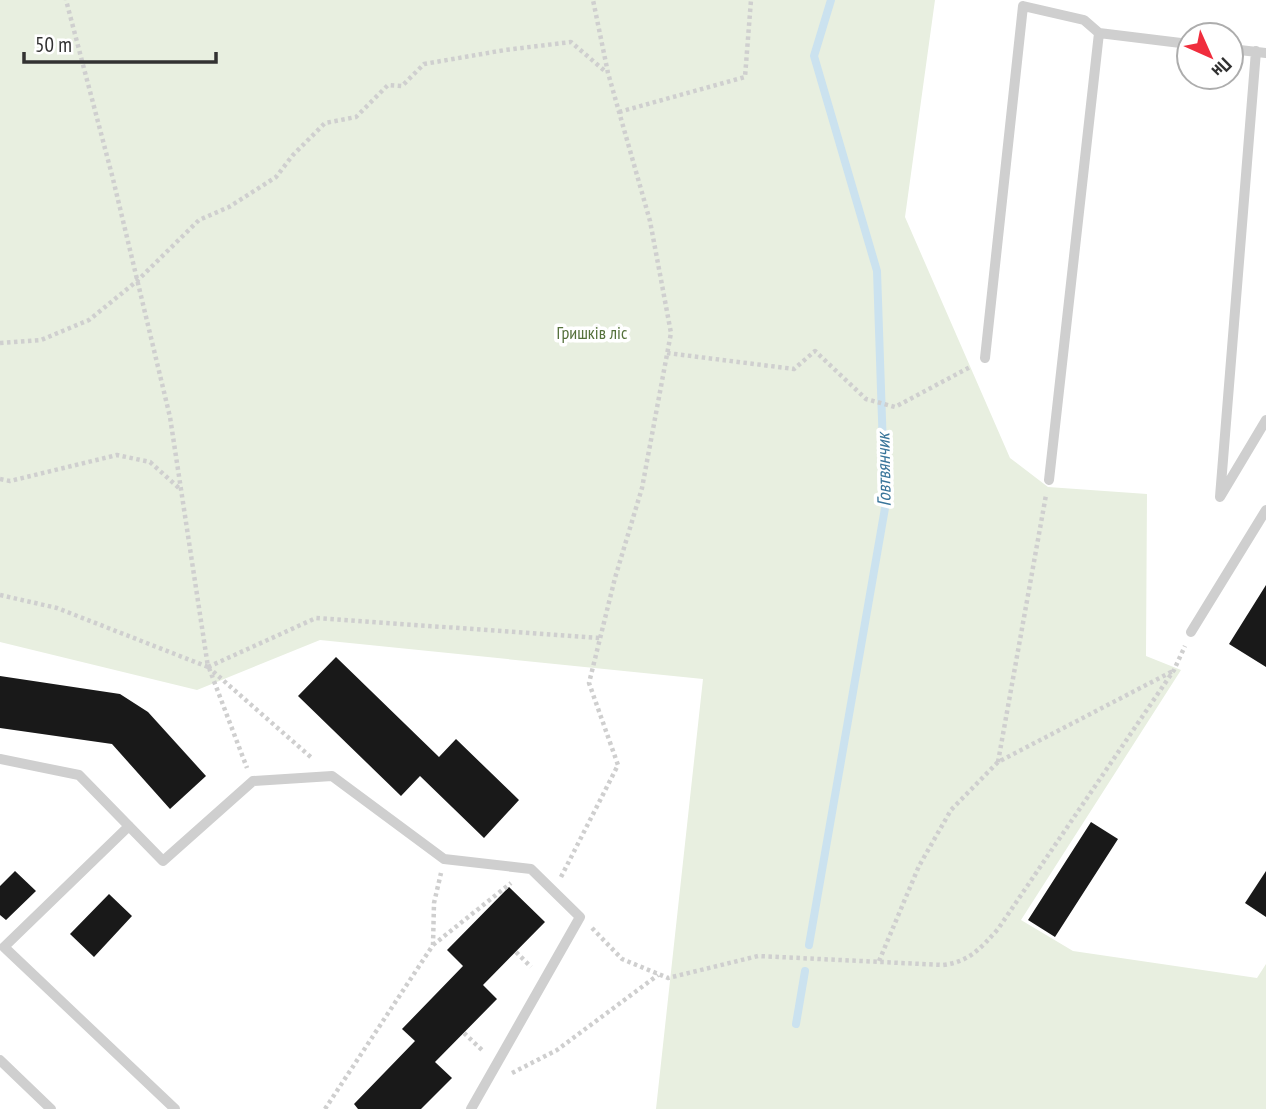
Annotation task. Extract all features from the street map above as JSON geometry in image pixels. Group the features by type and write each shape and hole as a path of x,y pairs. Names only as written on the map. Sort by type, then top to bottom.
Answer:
{"lane":[{"path":"985,358 1023,6 1084,20 1099,33 1175,42"},
{"path":"1049,480 1099,33"},
{"path":"1261,52 1220,496 1266,420"},
{"path":"1191,632 1266,510"},
{"path":"0,759 79,775 163,861 253,781 332,776 444,859 531,869 580,917 471,1109"},
{"path":"129,826 1,948 175,1109"},
{"path":"0,1060 51,1109"}],"path":[{"path":"66,0 110,166 170,417 208,667 253,781"},
{"path":"554,891 618,765 589,683 642,488 671,333 650,221 608,73 593,0"},
{"path":"619,113 745,77 751,0"},
{"path":"0,343 41,340 89,320 137,281 199,220 229,207 276,177 293,155 325,123 356,117 388,85 402,86 425,64 571,42 608,73"},
{"path":"667,353 794,369 816,351 866,399 895,407 985,358"},
{"path":"0,479 10,481 117,455 150,462 181,490"},
{"path":"998,762 1049,480"},
{"path":"0,595 57,608 208,667 332,776"},
{"path":"208,667 316,618 600,638"},
{"path":"580,917 622,959 668,978 758,956 943,965 968,959 998,929 1174,670 1191,632"},
{"path":"879,961 919,866 951,810 998,762 1174,670"},
{"path":"433,945 435,903 444,859"},
{"path":"325,1109 433,945 515,879"},
{"path":"516,952 531,967 537,955"},
{"path":"483,1088 557,1050 659,974"},
{"path":"464,1033 483,1051"},
{"path":"478,1060 490,1039"}],"green space":[{"name":"Гришків ліс","path":"0,0 935,0 905,217 1010,458 1048,487 1147,494 1146,656 1181,670 1021,920 1073,951 1257,978 1266,964 1266,1109 656,1109 703,679 320,640 197,690 0,642"}],"building":[{"path":"1266,585 1266,667 1229,644"},
{"path":"336,657 439,757 456,739 519,800 484,838 420,776 401,796 298,696"},
{"path":"0,676 120,694 148,712 206,776 170,809 112,744 0,728"},
{"path":"1091,822 1118,839 1055,937 1028,920"},
{"path":"15,871 36,891 6,920 0,915 0,886"},
{"path":"1266,871 1266,917 1245,903"},
{"path":"509,887 545,922 483,985 497,999 435,1062 452,1078 421,1109 358,1109 354,1104 415,1041 402,1029 463,966 447,950"},
{"path":"109,894 132,916 94,957 70,934"}],"waterway":[{"name":"Говтвянчик","path":"809,945 885,508 877,271 814,56 831,0"},
{"path":"796,1024 805,971"}]}
